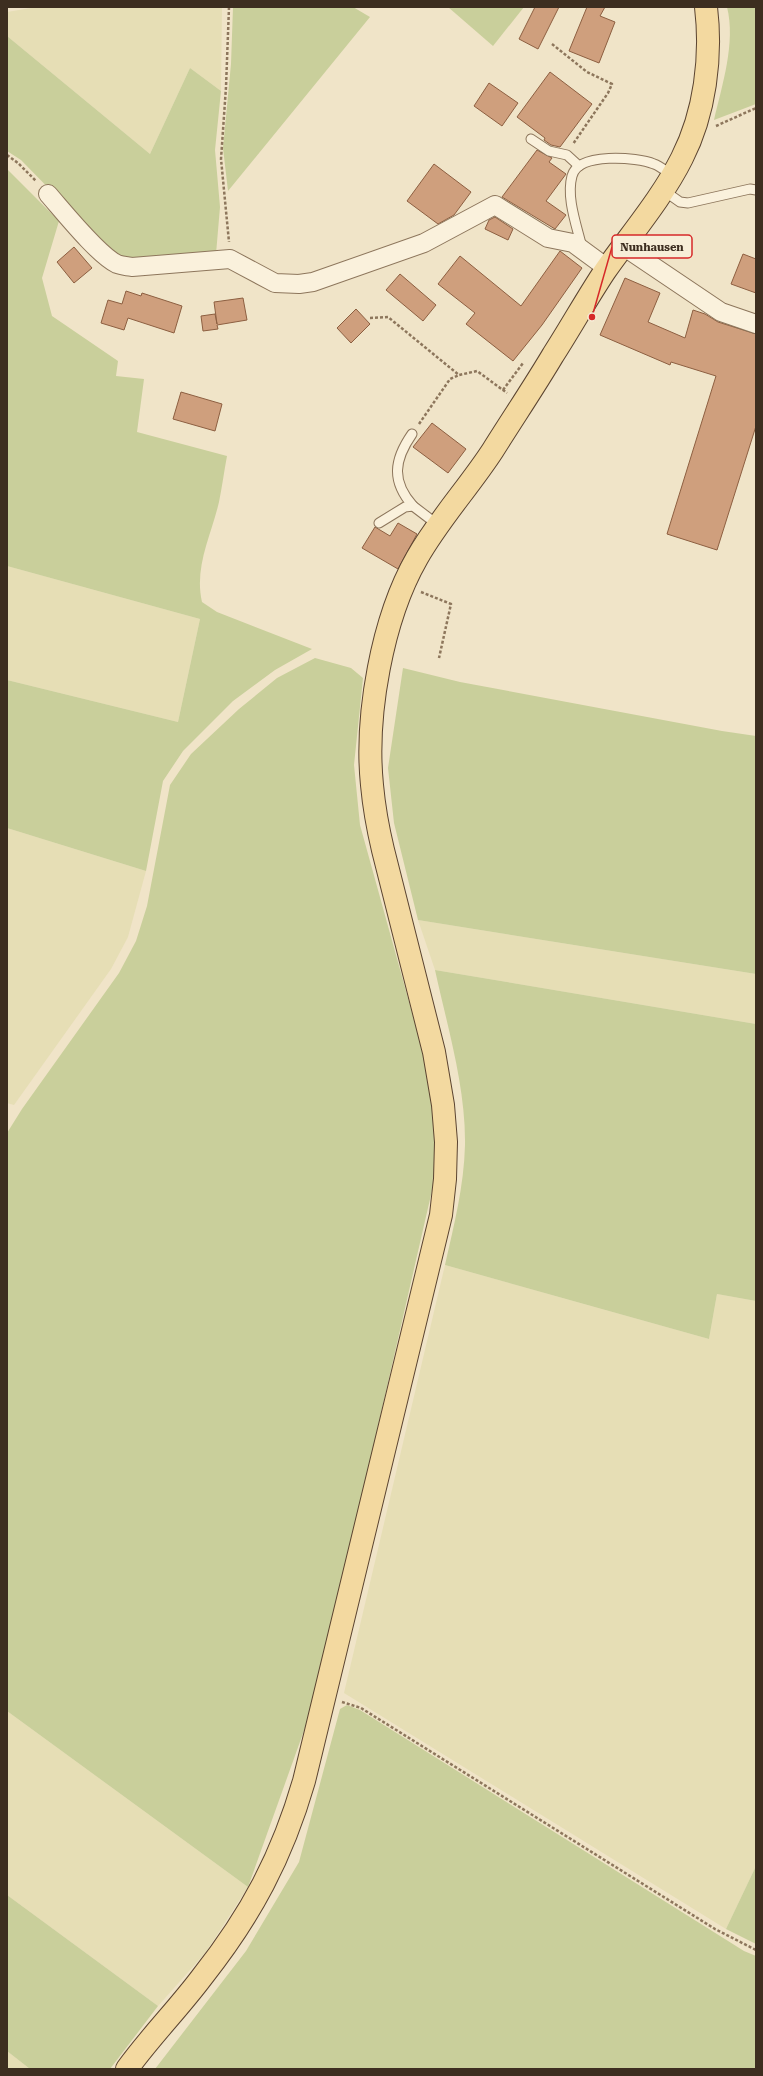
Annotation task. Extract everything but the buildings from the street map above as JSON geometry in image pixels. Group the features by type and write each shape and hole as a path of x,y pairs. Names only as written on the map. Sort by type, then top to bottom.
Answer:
{"main road":[{"path":"127,2069 146,2044 202,1978 243,1920 263,1887 280,1854 293,1820 434,1248 441,1214 445,1179 446,1142 434,1052 383,850 376,817 372,785 370,753 372,719 383,653 390,623 404,584 418,555 438,525 489,456 607,268 668,183 689,143 699,111 706,76 708,42 706,7"}],"street":[{"path":"48,194 92,242 111,260 118,264 140,267 230,259 275,283 299,284 313,282 424,242 495,204 548,238 573,243 582,248 607,268"},
{"path":"623,246 721,312 756,324"}],"lane":[{"path":"531,139 548,151 567,155 579,166"},
{"path":"582,248 571,187 572,175 579,166 596,159 634,160 654,164 680,202 688,203 750,189 756,190"},
{"path":"412,434 400,457 397,471 401,490 413,506 438,525"},
{"path":"379,523 405,507 413,506"}],"path":[{"path":"229,7 226,87 221,159 230,259"},
{"path":"552,44 587,72 612,84 608,93 570,148 567,155"},
{"path":"689,143 721,122 756,108"},
{"path":"7,155 18,163 48,194"},
{"path":"370,318 388,317 459,375"},
{"path":"412,434 450,379 477,370 522,404"},
{"path":"404,584 451,604 439,658"},
{"path":"324,1697 361,1708 714,1929 756,1950"}],"shaded area":[{"path":"37,7 222,7 221,91 190,68 150,154 7,36 7,12"},
{"path":"7,566 200,619 178,722 7,680"},
{"path":"7,828 146,871 128,937 111,969 14,1105 7,1103"},
{"path":"418,920 756,974 756,1024 435,970"},
{"path":"445,1265 709,1339 717,1294 756,1301 756,1866 726,1929 344,1693"},
{"path":"7,1711 248,1887 206,1952 158,2006 7,1895"},
{"path":"7,2051 30,2069 7,2069"}],"green space":[{"path":"233,7 353,7 370,17 228,191 223,148 231,64"},
{"path":"448,7 524,7 493,46"},
{"path":"727,7 756,7 756,104 714,120 729,49 730,35"},
{"path":"7,36 150,154 190,68 221,91 215,150 220,207 216,254 132,261 117,258 21,160 7,151"},
{"path":"7,169 59,221 42,278 52,316 118,361 116,376 144,379 137,432 227,456 216,515 204,552 200,576 202,602 217,612 312,649 275,670 233,701 183,751 163,781 146,871 7,828 7,680 178,722 200,619 7,566"},
{"path":"315,658 351,668 363,678 354,765 360,825 424,1056 434,1105 437,1142 433,1186 316,1697 248,1887 7,1711 7,1133 22,1109 119,973 136,941 147,906 170,785 191,754 239,709 277,678"},
{"path":"403,668 460,682 756,736 756,974 418,920 394,823 388,768"},
{"path":"435,970 756,1024 756,1301 717,1294 709,1339 445,1265 463,1175 465,1145 459,1079"},
{"path":"347,1705 360,1710 744,1951 756,1956 756,2069 155,2069 246,1951 299,1862 340,1709"},
{"path":"756,1866 756,1944 726,1929"},
{"path":"7,1895 158,2006 110,2069 30,2069 7,2051"}],"place":[{"name":"Nunhausen","path":"592,317"}]}
